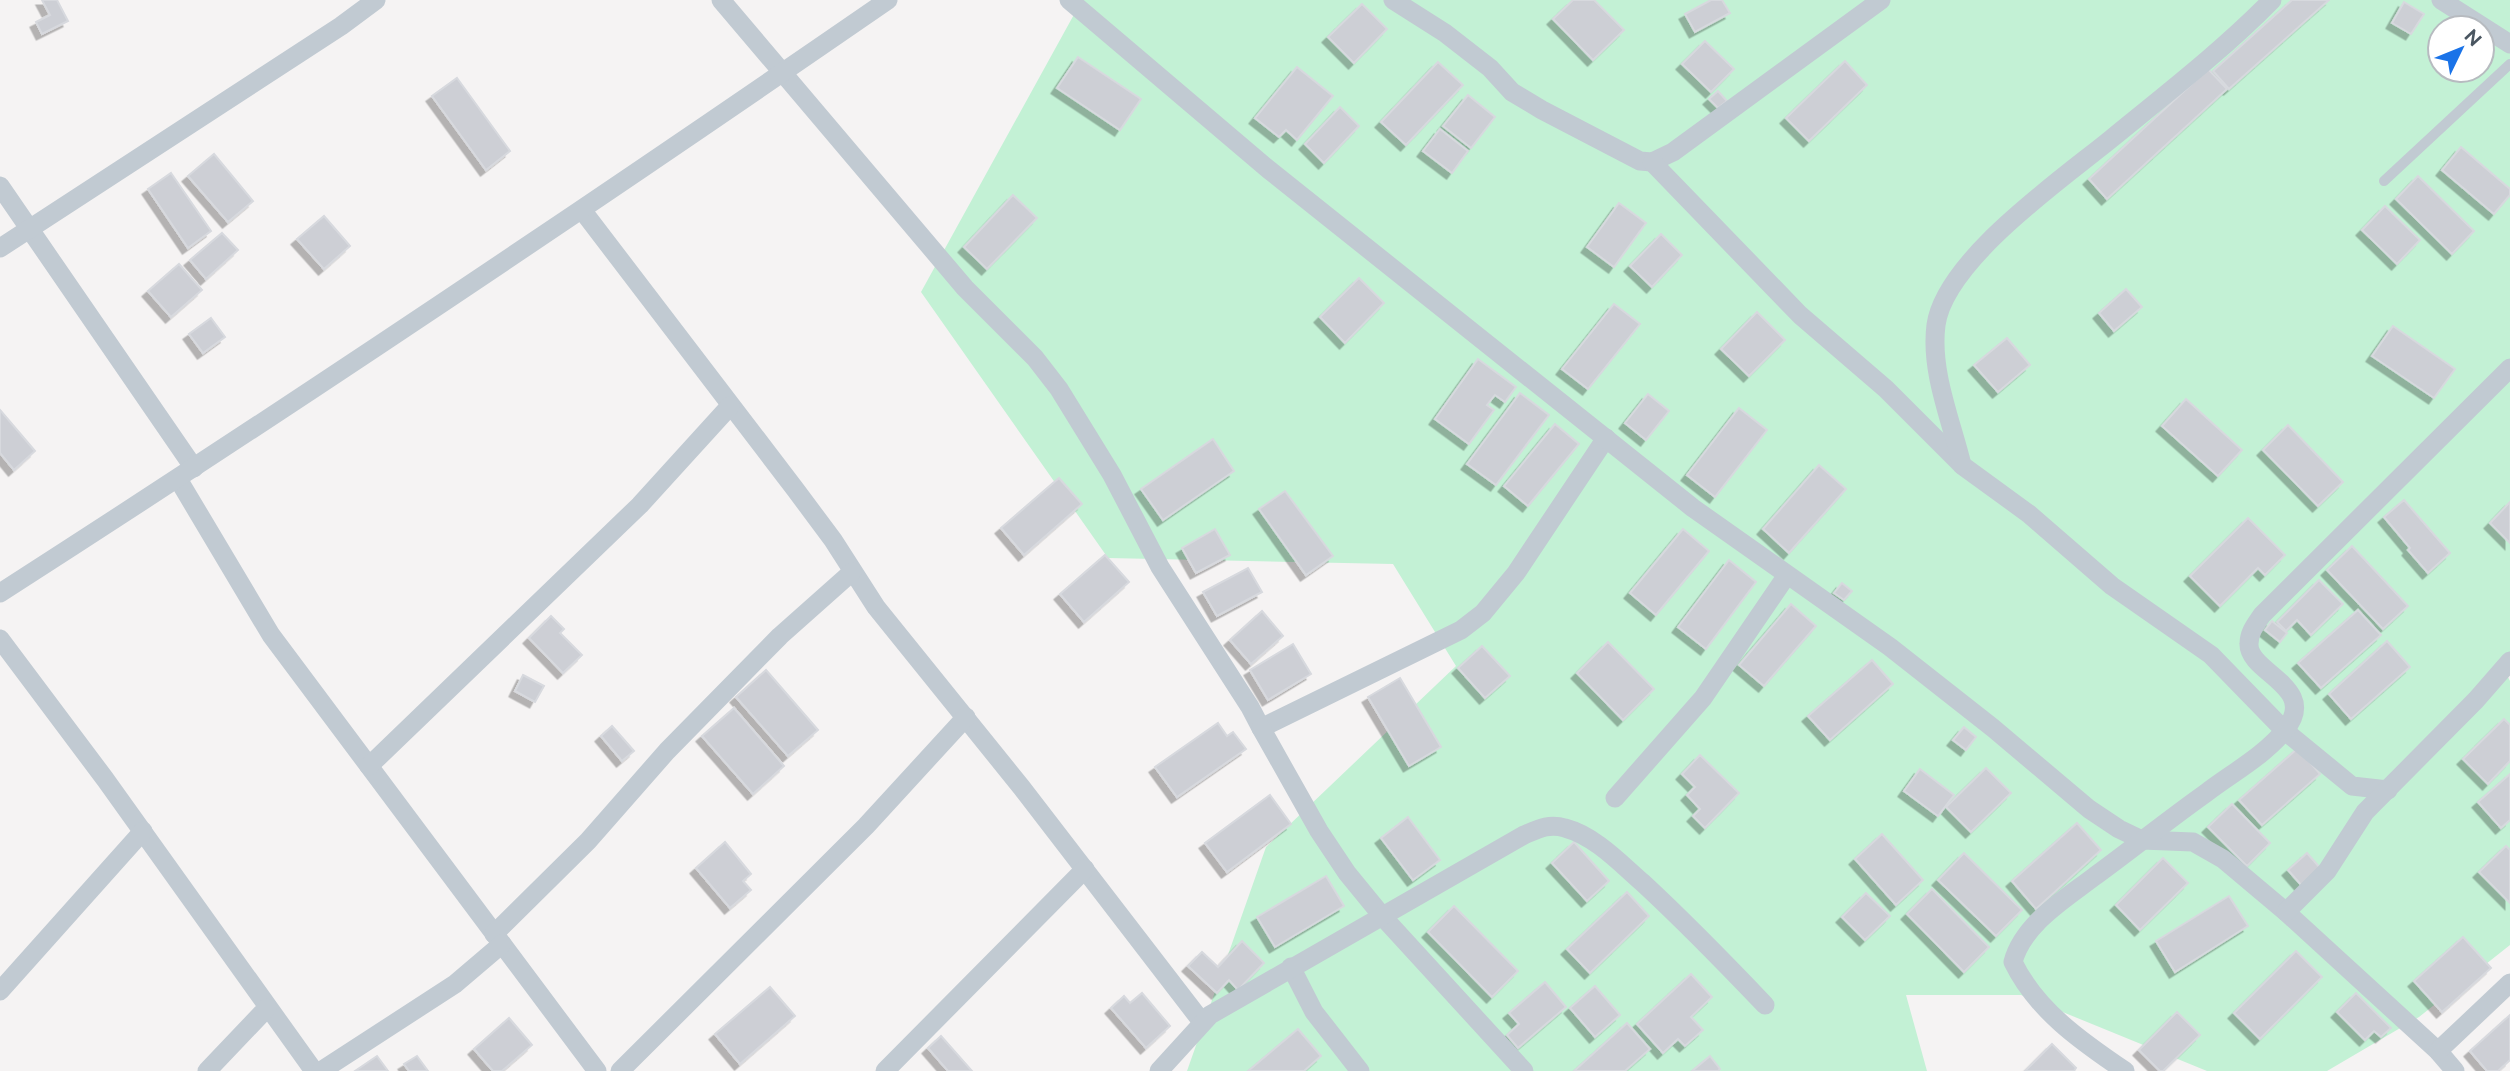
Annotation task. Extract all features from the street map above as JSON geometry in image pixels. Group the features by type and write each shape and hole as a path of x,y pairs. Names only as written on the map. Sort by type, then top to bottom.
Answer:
{"street":[{"path":"0,248 341,26 376,0"},
{"path":"721,0 965,288 1035,358 1059,389 1112,475 1160,567 1250,706 1319,831 1347,873 1383,917 1524,1071"},
{"path":"0,593 582,210 888,0"},
{"path":"1069,0 1268,169 1693,508 1890,647 2089,808 2119,829 2142,840 2193,842 2223,859 2286,912 2438,1051 2455,1071"},
{"path":"1393,0 1445,33 1489,68 1512,92 1640,161 1652,162 1673,152 1881,0"},
{"path":"1962,466 1935,360 1936,323 1952,284 1988,243 2032,201 2185,78 2272,0"},
{"path":"2442,0 2510,44"},
{"path":"1652,162 1800,315 1886,389 1962,466 2029,514 2112,586 2211,655 2285,730 2352,786 2388,790"},
{"path":"0,186 186,473 271,635 597,1071"},
{"path":"582,210 796,489 876,607 966,717 1202,1022"},
{"path":"2126,1071 2085,1044 2054,1017 2021,979 2013,962 2017,948 2062,899 2255,758 2285,730 2292,718 2294,705 2290,692 2252,654 2248,645 2251,631 2262,615 2510,368"},
{"path":"369,766 640,505 730,406"},
{"path":"1262,728 1461,630 1483,613 1516,573 1606,438"},
{"path":"321,1071 455,984 588,841 667,751 780,636 852,572"},
{"path":"1615,798 1703,698 1787,575"},
{"path":"0,639 143,831 314,1071"},
{"path":"2286,912 2327,871 2365,811 2476,700 2510,661"},
{"path":"620,1071 866,825 966,717"},
{"path":"1159,1071 1210,1015 1524,835 1548,825 1583,835 1612,856 1681,918 1765,1005"},
{"path":"0,991 143,831"},
{"path":"885,1071 1085,869"},
{"path":"1291,967 1314,1012 1360,1071"},
{"path":"2438,1051 2510,983"},
{"path":"207,1071 267,1008"}],"lane":[{"path":"2384,181 2510,64"}],"green space":[{"path":"1082,0 2510,0 2510,945 2419,1017 2327,1071 2207,1071 2021,995 1906,995 1927,1071 1187,1071 1266,847 1456,666 1393,564 1108,558 921,292"}],"building":[{"path":"42,0 57,0 68,21 42,34 36,22 50,15"},
{"path":"1573,0 1594,0 1624,30 1593,60 1553,19"},
{"path":"1711,0 1722,0 1730,13 1695,32 1685,14"},
{"path":"2292,0 2329,0 2229,89 2213,71"},
{"path":"2404,2 2424,14 2411,34 2392,23"},
{"path":"1362,4 1387,29 1354,63 1328,37"},
{"path":"1705,41 1734,69 1711,92 1682,64"},
{"path":"1078,57 1141,99 1120,130 1057,88"},
{"path":"1845,61 1867,85 1809,141 1786,118"},
{"path":"1438,62 1463,85 1406,145 1381,122"},
{"path":"1297,67 1333,96 1297,140 1286,130 1279,137 1255,118"},
{"path":"2208,69 2227,89 2107,199 2089,179"},
{"path":"457,78 510,151 486,170 432,96"},
{"path":"1718,91 1727,101 1718,108 1709,99"},
{"path":"1468,95 1495,117 1471,148 1443,126"},
{"path":"1340,107 1359,126 1324,163 1305,144"},
{"path":"1440,129 1468,151 1452,173 1423,151"},
{"path":"2461,147 2510,189 2510,195 2494,214 2442,170"},
{"path":"214,154 253,201 228,222 188,176"},
{"path":"171,173 211,231 188,248 148,189"},
{"path":"2418,176 2474,231 2452,254 2396,199"},
{"path":"1013,195 1037,218 987,269 964,247"},
{"path":"1619,203 1646,223 1614,267 1587,247"},
{"path":"2385,206 2420,240 2397,264 2362,230"},
{"path":"324,216 350,246 324,269 297,239"},
{"path":"222,233 238,250 206,279 190,260"},
{"path":"1661,234 1682,255 1652,287 1630,266"},
{"path":"179,264 202,290 171,317 148,291"},
{"path":"1359,278 1384,303 1345,343 1320,317"},
{"path":"2126,289 2142,307 2114,331 2099,313"},
{"path":"1614,304 1640,324 1588,389 1562,369"},
{"path":"1757,312 1785,340 1749,376 1721,349"},
{"path":"211,318 225,337 203,353 189,334"},
{"path":"2393,326 2455,369 2434,398 2372,356"},
{"path":"2007,338 2030,365 1998,392 1974,365"},
{"path":"1478,359 1516,387 1505,402 1495,395 1487,405 1494,410 1469,444 1435,419"},
{"path":"1520,393 1549,415 1496,485 1467,464"},
{"path":"1648,394 1669,411 1646,440 1625,423"},
{"path":"2186,399 2242,450 2218,476 2162,426"},
{"path":"1739,408 1767,430 1715,497 1687,475"},
{"path":"0,410 35,451 14,470 0,453"},
{"path":"1555,424 1579,444 1528,506 1504,486"},
{"path":"2288,425 2343,482 2318,506 2263,450"},
{"path":"1213,439 1234,471 1163,520 1141,489"},
{"path":"1819,465 1846,489 1789,553 1763,529"},
{"path":"1059,478 1082,504 1024,555 1001,528"},
{"path":"1285,491 1333,556 1306,575 1259,509"},
{"path":"2404,500 2450,553 2428,573 2384,517"},
{"path":"2510,502 2510,543 2490,523"},
{"path":"2248,518 2285,555 2265,575 2258,568 2220,606 2190,576"},
{"path":"1215,529 1230,555 1196,573 1182,548"},
{"path":"1683,529 1709,551 1656,615 1630,593"},
{"path":"2352,546 2408,606 2383,629 2327,570"},
{"path":"1105,555 1129,582 1084,622 1060,594"},
{"path":"1729,560 1756,582 1706,649 1678,627"},
{"path":"1248,568 1262,592 1217,616 1203,592"},
{"path":"2319,580 2343,604 2311,635 2297,620 2286,631 2277,622"},
{"path":"1842,583 1852,591 1844,600 1834,593"},
{"path":"1791,604 1816,626 1764,686 1739,665"},
{"path":"2358,610 2381,635 2321,688 2298,663"},
{"path":"1262,611 1283,636 1251,664 1230,640"},
{"path":"551,616 564,629 560,633 582,655 563,673 529,638"},
{"path":"2272,621 2287,633 2280,642 2265,630"},
{"path":"2387,641 2410,667 2351,719 2329,694"},
{"path":"1608,642 1654,689 1623,720 1577,673"},
{"path":"1293,644 1311,674 1268,700 1250,670"},
{"path":"1482,646 1510,676 1485,698 1458,668"},
{"path":"1872,660 1893,684 1830,740 1808,716"},
{"path":"766,670 818,730 788,756 736,697"},
{"path":"523,675 544,686 535,702 515,691"},
{"path":"1400,678 1441,747 1409,766 1368,697"},
{"path":"734,708 784,766 753,794 702,736"},
{"path":"2504,719 2510,725 2510,761 2488,784 2463,759"},
{"path":"1218,723 1227,736 1233,732 1246,749 1177,797 1155,767"},
{"path":"612,726 634,751 622,761 601,736"},
{"path":"1964,727 1976,737 1966,750 1953,740"},
{"path":"2298,748 2320,774 2262,825 2239,800"},
{"path":"1700,755 1739,793 1705,828 1693,816 1700,809 1687,795 1695,787 1682,774"},
{"path":"1986,768 2011,793 1971,832 1946,807"},
{"path":"1920,769 1954,795 1938,816 1904,791"},
{"path":"2510,774 2510,820 2501,828 2478,802"},
{"path":"1270,795 1291,824 1227,872 1205,843"},
{"path":"2232,804 2270,843 2247,866 2208,827"},
{"path":"1408,817 1440,860 1413,880 1381,838"},
{"path":"2077,823 2101,850 2036,909 2012,881"},
{"path":"1882,834 1923,880 1896,905 1855,859"},
{"path":"725,842 751,874 743,881 751,890 730,908 696,868"},
{"path":"1574,842 1609,881 1587,901 1552,863"},
{"path":"2506,846 2510,850 2510,903 2479,872"},
{"path":"1964,853 2022,910 1996,936 1938,880"},
{"path":"2307,853 2321,869 2302,886 2288,870"},
{"path":"2163,858 2188,883 2140,930 2116,905"},
{"path":"1326,876 1344,906 1275,947 1257,917"},
{"path":"1932,889 1989,947 1964,972 1907,914"},
{"path":"1627,892 1649,916 1590,973 1567,949"},
{"path":"1866,893 1890,916 1865,940 1842,917"},
{"path":"2229,896 2248,926 2175,972 2156,941"},
{"path":"1454,906 1518,971 1492,997 1428,932"},
{"path":"2463,937 2491,968 2442,1012 2414,981"},
{"path":"1242,941 1264,963 1238,990 1229,980 1217,993 1188,966 1202,952 1218,967"},
{"path":"2296,951 2322,977 2260,1039 2234,1013"},
{"path":"1691,974 1712,997 1691,1017 1703,1030 1685,1046 1678,1039 1663,1053 1637,1024"},
{"path":"1545,982 1566,1007 1518,1048 1507,1035 1519,1024 1509,1013"},
{"path":"1595,986 1620,1015 1595,1037 1570,1008"},
{"path":"770,987 795,1016 740,1064 715,1034"},
{"path":"1142,993 1170,1026 1146,1048 1111,1008 1124,996 1130,1003"},
{"path":"2356,993 2391,1028 2381,1037 2374,1031 2365,1040 2337,1012"},
{"path":"2177,1012 2200,1035 2160,1071 2139,1050"},
{"path":"2510,1015 2510,1060 2498,1071 2487,1071 2470,1051"},
{"path":"509,1018 532,1045 502,1071 493,1071 474,1049"},
{"path":"1627,1023 1650,1049 1625,1071 1574,1071"},
{"path":"1298,1029 1321,1056 1304,1071 1248,1071"},
{"path":"941,1036 972,1071 948,1071 928,1048"},
{"path":"2052,1044 2076,1068 2074,1071 2025,1071"},
{"path":"377,1056 388,1071 355,1071"},
{"path":"417,1056 428,1071 409,1071 404,1064"},
{"path":"1710,1056 1720,1069 1718,1071 1692,1071"}]}
